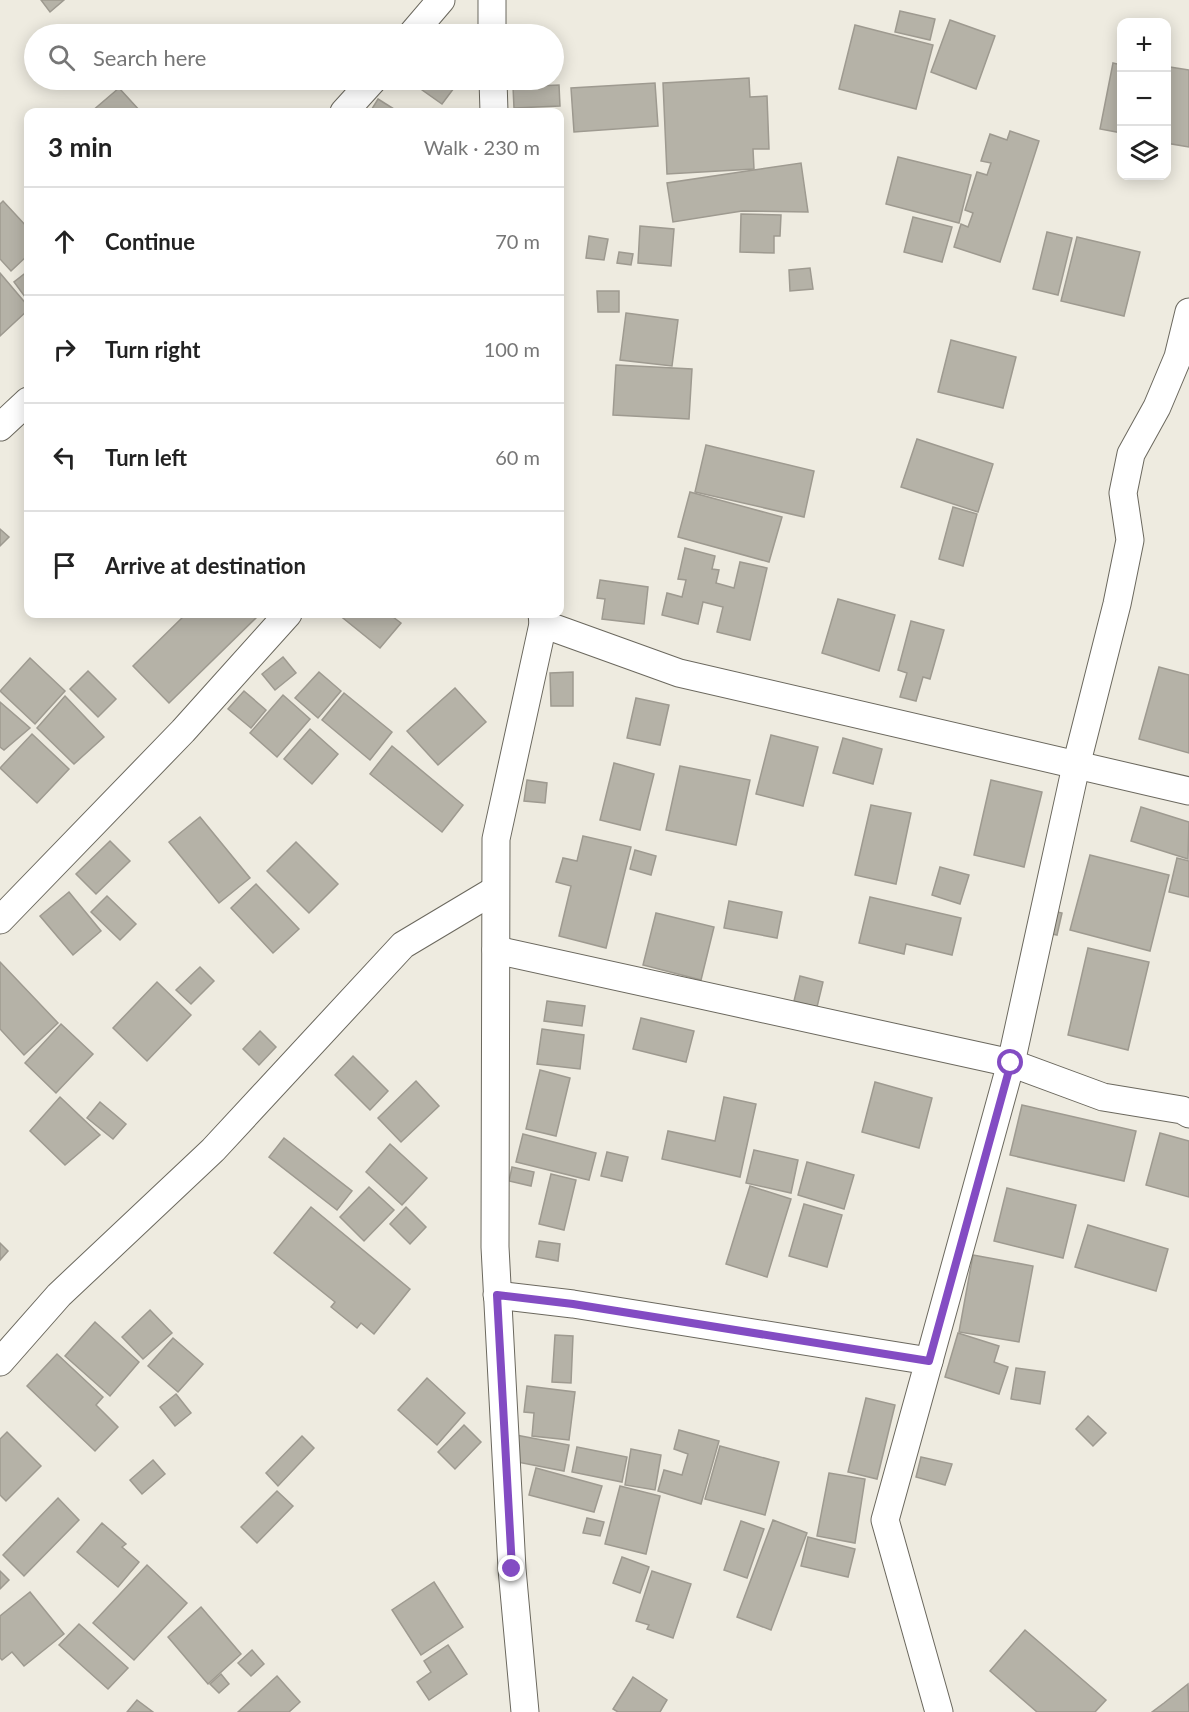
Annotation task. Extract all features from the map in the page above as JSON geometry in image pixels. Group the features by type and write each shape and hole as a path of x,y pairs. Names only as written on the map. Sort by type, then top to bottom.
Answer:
{"street":[{"path":"421,24 441,0"},
{"path":"492,0 492,24"},
{"path":"348,108 364,90"},
{"path":"493,90 494,108"},
{"path":"930,1706 885,1520 1011,1063 1076,766 1117,604 1130,540 1123,493 1131,454 1157,407 1178,357 1189,312"},
{"path":"0,427 24,405"},
{"path":"0,920 183,731 284,618"},
{"path":"525,1712 512,1569 497,1295 495,890 496,839 542,619 680,673 1189,791"},
{"path":"0,1362 59,1295 213,1150 403,945 495,890"},
{"path":"496,950 1011,1063 1103,1097 1182,1110 1189,1114"},
{"path":"497,1295 573,1304 929,1361"}],"building":[{"path":"41,0 64,0 50,12"},
{"path":"900,11 935,19 930,40 895,32"},
{"path":"950,20 995,36 976,89 931,72"},
{"path":"855,25 933,45 916,109 839,89"},
{"path":"1113,63 1117,64 1117,132 1100,129"},
{"path":"1171,67 1189,70 1189,147 1171,144"},
{"path":"749,78 750,97 767,96 769,149 753,149 754,169 667,174 663,83"},
{"path":"655,83 658,126 574,132 571,88"},
{"path":"117,90 121,90 137,108 96,108"},
{"path":"422,90 452,90 442,104"},
{"path":"513,90 559,90 560,106 514,108"},
{"path":"378,99 392,108 372,108"},
{"path":"1010,131 1039,141 1000,262 954,247 961,224 968,227 973,213 965,210 977,172 987,175 991,163 981,161 990,134 1007,140"},
{"path":"898,157 971,175 959,223 886,204"},
{"path":"801,163 808,212 742,211 673,222 667,183"},
{"path":"3,201 24,224 24,259 11,271 0,259 0,204"},
{"path":"741,214 781,215 780,236 774,236 774,253 740,252"},
{"path":"913,217 952,227 942,262 904,252"},
{"path":"640,226 674,229 671,266 638,263"},
{"path":"1047,232 1072,238 1058,295 1033,289"},
{"path":"589,236 608,239 604,260 586,258"},
{"path":"1077,237 1140,252 1124,316 1061,301"},
{"path":"619,252 633,254 631,265 617,263"},
{"path":"810,268 813,289 790,291 789,270"},
{"path":"0,273 24,301 24,314 0,336"},
{"path":"24,274 24,296 14,282"},
{"path":"597,291 619,291 619,312 598,312"},
{"path":"626,313 678,320 672,366 620,360"},
{"path":"951,340 1016,357 1003,408 938,392"},
{"path":"616,365 692,369 689,419 613,415"},
{"path":"917,439 993,464 978,512 901,487"},
{"path":"706,445 814,471 804,517 695,492"},
{"path":"690,492 782,517 769,562 678,537"},
{"path":"953,507 977,514 963,566 939,559"},
{"path":"0,529 9,537 0,546"},
{"path":"685,548 715,556 712,569 719,570 716,583 734,588 740,562 767,568 750,640 717,632 723,607 703,602 698,624 662,615 667,593 682,597 686,580 678,579"},
{"path":"600,580 648,587 644,624 602,619 605,599 597,598"},
{"path":"838,599 895,615 879,671 822,653"},
{"path":"182,618 256,618 169,703 133,666"},
{"path":"343,618 394,618 401,623 380,648"},
{"path":"911,621 944,630 930,679 923,677 916,701 900,697 907,673 898,670"},
{"path":"283,657 296,673 275,690 262,674"},
{"path":"30,658 65,691 35,724 0,691"},
{"path":"1159,667 1189,675 1189,753 1139,739"},
{"path":"88,671 116,699 98,717 70,689"},
{"path":"319,672 341,691 318,718 295,698"},
{"path":"573,672 573,706 551,706 550,673"},
{"path":"455,688 486,722 438,765 407,731"},
{"path":"244,691 266,710 251,728 228,709"},
{"path":"344,693 392,732 370,760 322,720"},
{"path":"283,695 310,719 277,757 250,733"},
{"path":"65,696 104,737 74,764 37,728"},
{"path":"636,698 669,705 660,745 627,738"},
{"path":"0,702 30,728 4,750 0,747"},
{"path":"310,729 338,754 312,784 284,759"},
{"path":"32,734 69,769 37,803 0,768"},
{"path":"771,735 818,747 803,806 756,794"},
{"path":"843,738 882,749 873,784 833,773"},
{"path":"392,746 463,805 442,832 370,774"},
{"path":"614,763 654,774 640,830 600,820"},
{"path":"680,766 750,780 736,845 666,830"},
{"path":"527,780 547,783 545,803 524,801"},
{"path":"991,780 1042,792 1024,867 974,855"},
{"path":"871,805 911,813 896,884 855,875"},
{"path":"1141,807 1189,822 1188,859 1131,841"},
{"path":"200,817 250,878 219,903 169,842"},
{"path":"583,836 631,847 606,948 559,936 571,886 556,882 563,858 577,861"},
{"path":"110,841 130,861 96,894 76,874"},
{"path":"296,842 338,884 309,913 267,871"},
{"path":"635,850 656,856 651,875 630,869"},
{"path":"1090,855 1169,875 1150,951 1070,930"},
{"path":"1177,858 1189,861 1189,897 1169,892"},
{"path":"940,867 969,875 960,904 932,895"},
{"path":"256,884 299,929 273,953 231,908"},
{"path":"69,892 101,931 73,955 40,916"},
{"path":"107,896 136,924 120,940 91,912"},
{"path":"870,897 961,918 952,955 906,944 904,954 859,943"},
{"path":"729,901 782,912 777,938 724,928"},
{"path":"1049,910 1062,913 1057,935 1043,932"},
{"path":"656,913 714,927 701,980 643,965"},
{"path":"1088,948 1149,962 1128,1050 1068,1035"},
{"path":"0,962 58,1023 24,1055 0,1029"},
{"path":"200,967 214,981 191,1004 176,990"},
{"path":"800,976 823,982 817,1007 794,1001"},
{"path":"157,982 191,1015 147,1061 113,1028"},
{"path":"547,1001 585,1006 582,1026 544,1021"},
{"path":"641,1018 694,1031 686,1062 633,1049"},
{"path":"61,1024 93,1054 56,1093 25,1063"},
{"path":"542,1029 584,1035 580,1069 537,1064"},
{"path":"260,1031 276,1047 259,1065 243,1049"},
{"path":"353,1056 388,1091 370,1110 335,1075"},
{"path":"540,1070 570,1078 556,1136 526,1129"},
{"path":"416,1081 439,1106 401,1142 378,1118"},
{"path":"875,1082 932,1098 919,1148 862,1132"},
{"path":"60,1097 100,1135 65,1165 30,1131"},
{"path":"724,1097 756,1104 740,1177 662,1159 668,1131 715,1141"},
{"path":"100,1102 126,1124 113,1139 87,1118"},
{"path":"1022,1105 1136,1131 1124,1181 1010,1155"},
{"path":"1160,1133 1189,1141 1189,1197 1146,1185"},
{"path":"523,1134 596,1153 589,1180 516,1162"},
{"path":"284,1138 352,1191 337,1210 269,1157"},
{"path":"390,1144 427,1178 402,1205 366,1172"},
{"path":"754,1150 798,1160 791,1193 746,1183"},
{"path":"607,1152 628,1157 622,1181 601,1176"},
{"path":"807,1162 854,1175 844,1209 798,1195"},
{"path":"512,1167 534,1172 531,1186 509,1181"},
{"path":"551,1174 576,1180 564,1230 539,1224"},
{"path":"750,1186 791,1199 767,1277 726,1264"},
{"path":"369,1187 394,1210 364,1241 340,1217"},
{"path":"1007,1188 1076,1205 1063,1258 994,1241"},
{"path":"804,1204 842,1215 827,1267 789,1256"},
{"path":"311,1207 410,1289 374,1334 361,1323 357,1328 331,1307 335,1302 274,1253"},
{"path":"406,1207 426,1227 410,1244 390,1224"},
{"path":"1088,1225 1168,1249 1156,1291 1075,1267"},
{"path":"539,1241 560,1244 558,1261 536,1257"},
{"path":"0,1243 8,1251 0,1260"},
{"path":"973,1255 1033,1266 1019,1342 959,1332"},
{"path":"150,1310 172,1333 143,1359 122,1337"},
{"path":"95,1322 139,1362 110,1396 65,1356"},
{"path":"958,1333 999,1346 994,1362 1008,1367 999,1394 945,1377"},
{"path":"555,1335 573,1336 571,1383 552,1382"},
{"path":"173,1338 203,1364 178,1392 148,1366"},
{"path":"57,1354 103,1397 96,1405 118,1427 95,1451 27,1386"},
{"path":"1016,1368 1045,1372 1040,1404 1011,1399"},
{"path":"427,1378 465,1413 437,1445 398,1410"},
{"path":"527,1386 575,1392 569,1440 532,1436 534,1413 524,1412"},
{"path":"176,1394 191,1413 175,1426 160,1407"},
{"path":"866,1398 895,1405 877,1479 848,1472"},
{"path":"1088,1416 1106,1433 1093,1446 1076,1429"},
{"path":"464,1425 481,1442 455,1469 438,1452"},
{"path":"679,1430 719,1441 701,1504 658,1491 664,1470 682,1475 688,1454 674,1449"},
{"path":"7,1432 41,1466 6,1501 0,1495 0,1439"},
{"path":"516,1435 569,1445 564,1471 512,1461"},
{"path":"302,1436 314,1448 278,1486 266,1473"},
{"path":"720,1446 779,1462 765,1515 705,1499"},
{"path":"577,1447 627,1457 622,1482 572,1472"},
{"path":"631,1449 661,1455 655,1490 625,1485"},
{"path":"921,1457 952,1464 945,1485 916,1477"},
{"path":"153,1460 165,1474 142,1494 130,1480"},
{"path":"536,1468 602,1486 594,1512 529,1495"},
{"path":"829,1473 865,1479 855,1543 817,1536"},
{"path":"620,1486 660,1496 646,1554 605,1544"},
{"path":"277,1491 293,1506 257,1543 241,1527"},
{"path":"58,1498 79,1520 24,1576 3,1555"},
{"path":"587,1518 604,1522 600,1536 583,1533"},
{"path":"773,1520 807,1533 771,1630 737,1617"},
{"path":"741,1521 764,1529 747,1578 724,1570"},
{"path":"102,1523 126,1544 122,1547 139,1562 118,1587 77,1552"},
{"path":"808,1537 855,1549 848,1577 801,1566"},
{"path":"622,1557 649,1567 640,1593 613,1583"},
{"path":"147,1565 187,1603 134,1660 93,1623"},
{"path":"0,1571 9,1580 0,1589"},
{"path":"652,1571 691,1584 673,1638 647,1629 649,1625 636,1621"},
{"path":"434,1582 463,1627 421,1655 392,1610"},
{"path":"30,1592 64,1634 24,1666 12,1652 2,1660 0,1658 0,1616"},
{"path":"201,1607 241,1654 208,1684 168,1637"},
{"path":"79,1624 128,1668 108,1689 59,1645"},
{"path":"1025,1630 1106,1700 1095,1712 1037,1712 990,1671"},
{"path":"448,1645 467,1674 429,1700 417,1682 431,1672 424,1661"},
{"path":"252,1650 264,1664 251,1676 238,1663"},
{"path":"221,1674 229,1684 219,1693 210,1684"},
{"path":"277,1676 300,1702 289,1712 238,1712"},
{"path":"633,1677 667,1700 660,1712 618,1712 613,1709"},
{"path":"1188,1684 1189,1712 1152,1712 1164,1703"},
{"path":"137,1700 153,1712 127,1712"}],"route":[{"path":"512,1569 497,1295 573,1304 929,1361 1011,1063"}]}
